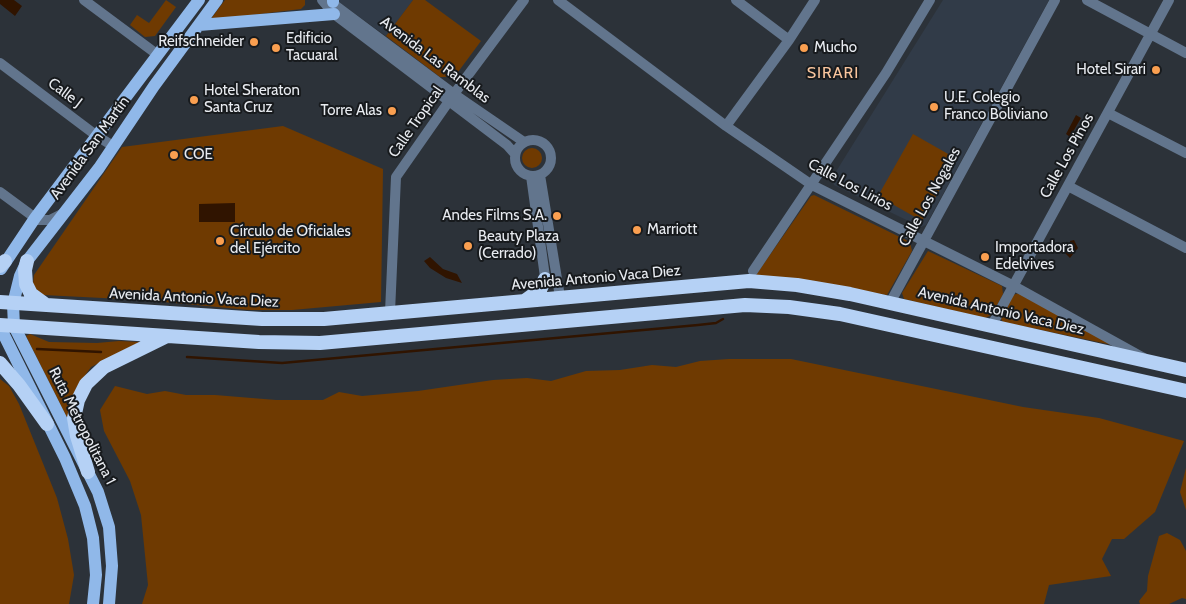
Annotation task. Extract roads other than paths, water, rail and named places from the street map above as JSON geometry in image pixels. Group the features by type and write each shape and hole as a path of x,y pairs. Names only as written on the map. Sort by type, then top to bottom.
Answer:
{"highway":[{"path":"27,261 25,276 31,294 47,306"},
{"path":"526,300 540,290 545,279"},
{"name":"Avenida Antonio Vaca Diez","path":"6,303 262,319 324,319 748,281 797,285 890,303 1186,370"},
{"path":"0,326 287,343 349,341 745,305 789,307 840,314 1186,391"},
{"path":"349,341 384,335 389,331 391,324 390,312"},
{"path":"88,472 76,436 74,418 78,400 86,384 104,367 166,337"},
{"path":"0,363 19,385 47,424"}],"main road":[{"name":"Avenida San Martín","path":"2,266 35,218 199,0"},
{"name":"Avenida San Martín","path":"14,326 6,303 27,261 53,230 62,214 199,25 211,2"},
{"path":"199,25 330,3"},
{"path":"142,77 154,86"},
{"name":"Ruta Metropolitana 1","path":"0,326 85,506 93,538 96,575 93,604"},
{"name":"Ruta Metropolitana 1","path":"14,326 98,492 109,528 112,566 109,604"}],"street":[{"path":"84,0 158,55"},
{"name":"Calle Tropical","path":"390,312 396,177 524,0"},
{"name":"Calle Los Lirios","path":"558,0 726,126 812,185 1014,286 1121,343 1150,361"},
{"path":"736,0 789,40"},
{"path":"726,126 789,40 815,0"},
{"path":"753,271 886,73 930,0"},
{"name":"Calle Los Nogales","path":"890,303 1055,0"},
{"path":"1088,0 1186,53"},
{"name":"Calle Los Pinos","path":"992,325 1169,0"},
{"name":"Avenida Las Ramblas","path":"330,3 452,98 516,154"},
{"name":"Calle J","path":"0,63 113,146"},
{"name":"Avenida Las Ramblas","path":"452,98 524,142"},
{"path":"1108,113 1186,153"},
{"path":"538,140 550,150 550,164 535,175 518,168 516,154 524,142 538,140"},
{"path":"535,175 545,279 554,298"},
{"path":"535,175 554,298"},
{"path":"1068,186 1186,248"},
{"path":"0,192 35,218 45,220 62,214"}],"waterway":[{"path":"187,357 282,363 698,325 716,323 723,319"},
{"path":"37,349 101,352"}],"place":[{"name":"Reifschneider","path":"254,42"},
{"name":"Edificio Tacuaral","path":"276,48"},
{"name":"Mucho","path":"804,48"},
{"name":"Hotel Sirari","path":"1156,70"},
{"name":"Hotel Sheraton Santa Cruz","path":"194,100"},
{"name":"U.E. Colegio Franco Boliviano","path":"934,107"},
{"name":"Torre Alas","path":"392,111"},
{"name":"COE","path":"174,155"},
{"name":"Andes Films S.A.","path":"557,216"},
{"name":"Marriott","path":"637,230"},
{"name":"Círculo de Oficiales del Ejército","path":"220,241"},
{"name":"Beauty Plaza (Cerrado)","path":"468,246"},
{"name":"Importadora Edelvives","path":"985,257"}],"district":[{"name":"SIRARI","path":"833,73"}]}
